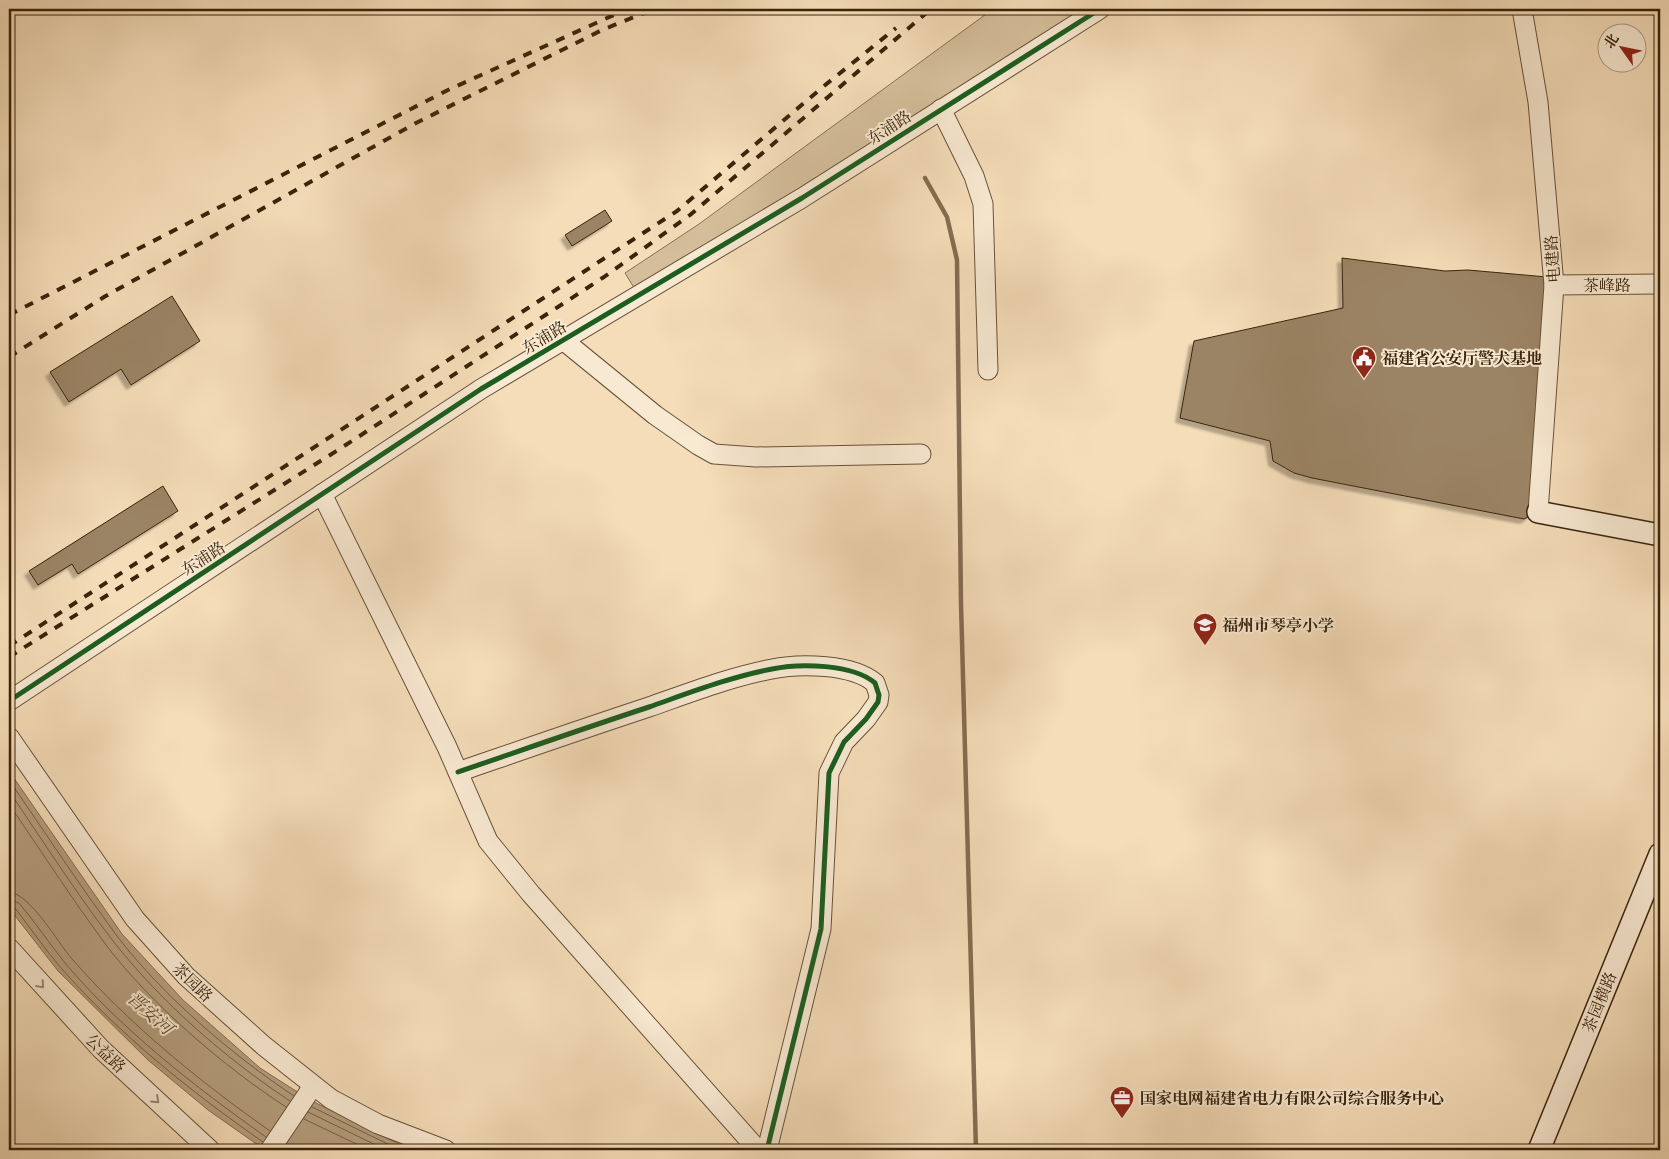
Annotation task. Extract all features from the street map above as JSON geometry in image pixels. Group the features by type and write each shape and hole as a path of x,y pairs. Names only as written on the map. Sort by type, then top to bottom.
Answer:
{"main road":[{"path":"1538,512 1660,535"},
{"name":"茶园横路","path":"1539,1150 1660,854"}],"street":[{"name":"东浦路","path":"9,700 481,390 781,211 1100,9"},
{"name":"电建路","path":"1522,9 1538,102 1554,285 1538,512"},
{"path":"941,109 974,176 983,204 988,370"},
{"name":"茶峰路","path":"1554,285 1660,284"},
{"path":"563,340 655,416 698,446 714,454 756,457 921,454"},
{"path":"322,494 458,772 483,831 497,853 758,1150"},
{"path":"458,772 722,682 773,668 789,666 829,668 855,672 875,683 879,695 878,702 866,719 844,742 829,773 821,930 767,1150"},
{"name":"茶园路","path":"9,736 130,913 186,976 239,1025 331,1099 378,1124 446,1150"},
{"name":"公益路","path":"9,948 90,1038 210,1150"},
{"path":"270,1150 313,1086"}],"shaded area":[{"path":"993,9 1083,9 636,291 625,273 699,224"}],"water":[{"name":"晋安河","path":"9,771 122,934 183,1000 260,1068 310,1100 411,1150 265,1150 208,1110 148,1060 58,971 9,908"}],"building":[{"path":"605,210 612,221 572,246 565,235"},
{"name":"福建省公安厅警犬基地","path":"1342,258 1445,271 1468,270 1547,277 1531,514 1528,517 1524,519 1294,473 1273,461 1270,441 1180,418 1194,341 1343,308"},
{"path":"172,296 200,341 131,385 121,369 69,402 50,372"},
{"path":"163,486 178,511 78,574 72,564 38,585 29,571"}],"waterway":[{"path":"925,178 947,217 957,260 961,604 976,1150"}],"railway":[{"path":"9,315 448,90 627,9"},
{"path":"9,357 104,297 416,123 602,30 654,9"},
{"path":"9,657 338,450 604,277 690,215 931,9"},
{"path":"9,646 677,211 824,86 896,28"}],"cycle path":[{"path":"9,701 481,389 802,198 1100,9"},
{"path":"458,772 710,686 772,669 797,666 826,667 854,672 875,683 879,695 878,702 866,719 844,742 829,773 821,929 767,1150"}],"place":[{"name":"福建省公安厅警犬基地","path":"1364,379"},
{"name":"福州市琴亭小学","path":"1205,646"},
{"name":"国家电网福建省电力有限公司综合服务中心","path":"1122,1119"}]}
